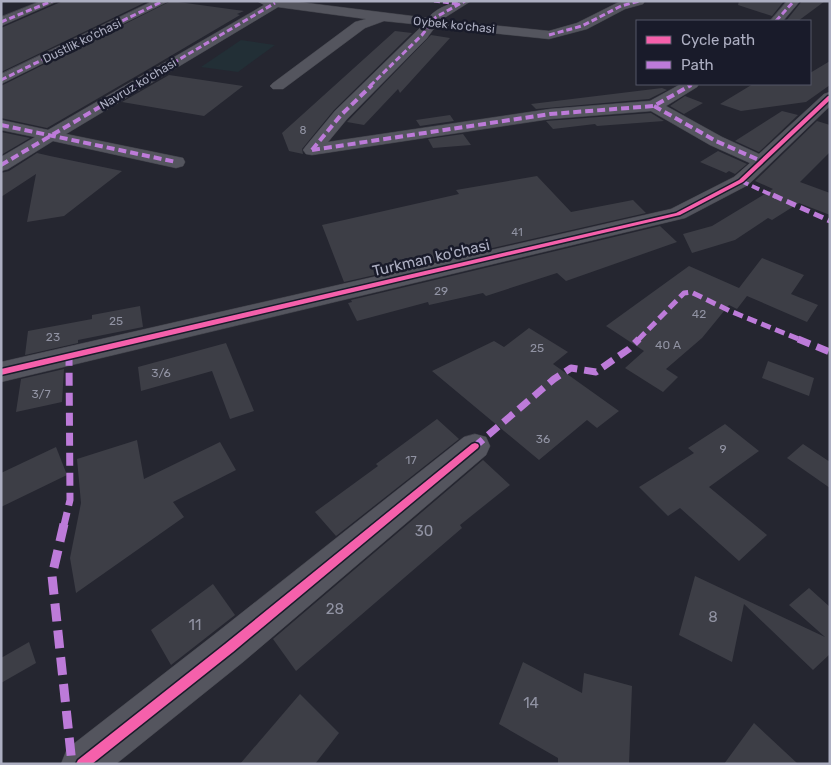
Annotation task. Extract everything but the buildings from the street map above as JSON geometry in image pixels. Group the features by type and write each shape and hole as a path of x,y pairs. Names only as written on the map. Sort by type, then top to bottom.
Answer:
{"street":[{"path":"1,22 52,1"},
{"name":"Dustlik ko'chasi","path":"1,80 163,1"},
{"path":"434,1 463,3"},
{"name":"Oybek ko'chasi","path":"269,2 380,17 549,35 582,26 621,6 639,1"},
{"path":"777,20 794,1"},
{"name":"Navruz ko'chasi","path":"1,165 269,2"},
{"path":"278,86 360,25 380,17 463,3"},
{"path":"463,3 443,13 431,23 422,35 341,116 312,150 550,114 654,106 690,85"},
{"name":"Turkman ko'chasi","path":"1,372 678,214 741,181 830,97"},
{"path":"654,106 716,141 761,161"},
{"path":"1,124 176,162"},
{"path":"82,764 237,642 475,446"}],"shaded area":[{"path":"241,40 275,45 238,72 201,67"}],"marked path":[{"path":"1,22 52,1"},
{"path":"1,80 163,1"},
{"path":"434,1 459,4"},
{"path":"312,150 341,115 422,35 436,17 465,1"},
{"path":"549,35 582,26 621,6 639,1"},
{"path":"777,20 794,1"},
{"path":"1,165 275,3"},
{"path":"312,150 550,114 654,106 690,85"},
{"path":"654,106 716,141 761,161"},
{"path":"1,125 176,162"},
{"path":"741,181 830,221"},
{"path":"473,448 554,379 571,368 596,372 629,349 684,293 691,292 730,311 830,352"},
{"path":"69,357 70,500 52,576 72,764"}],"cycle path":[{"path":"1,372 678,214 741,181 830,97"},
{"path":"82,764 229,648 475,446"}]}
